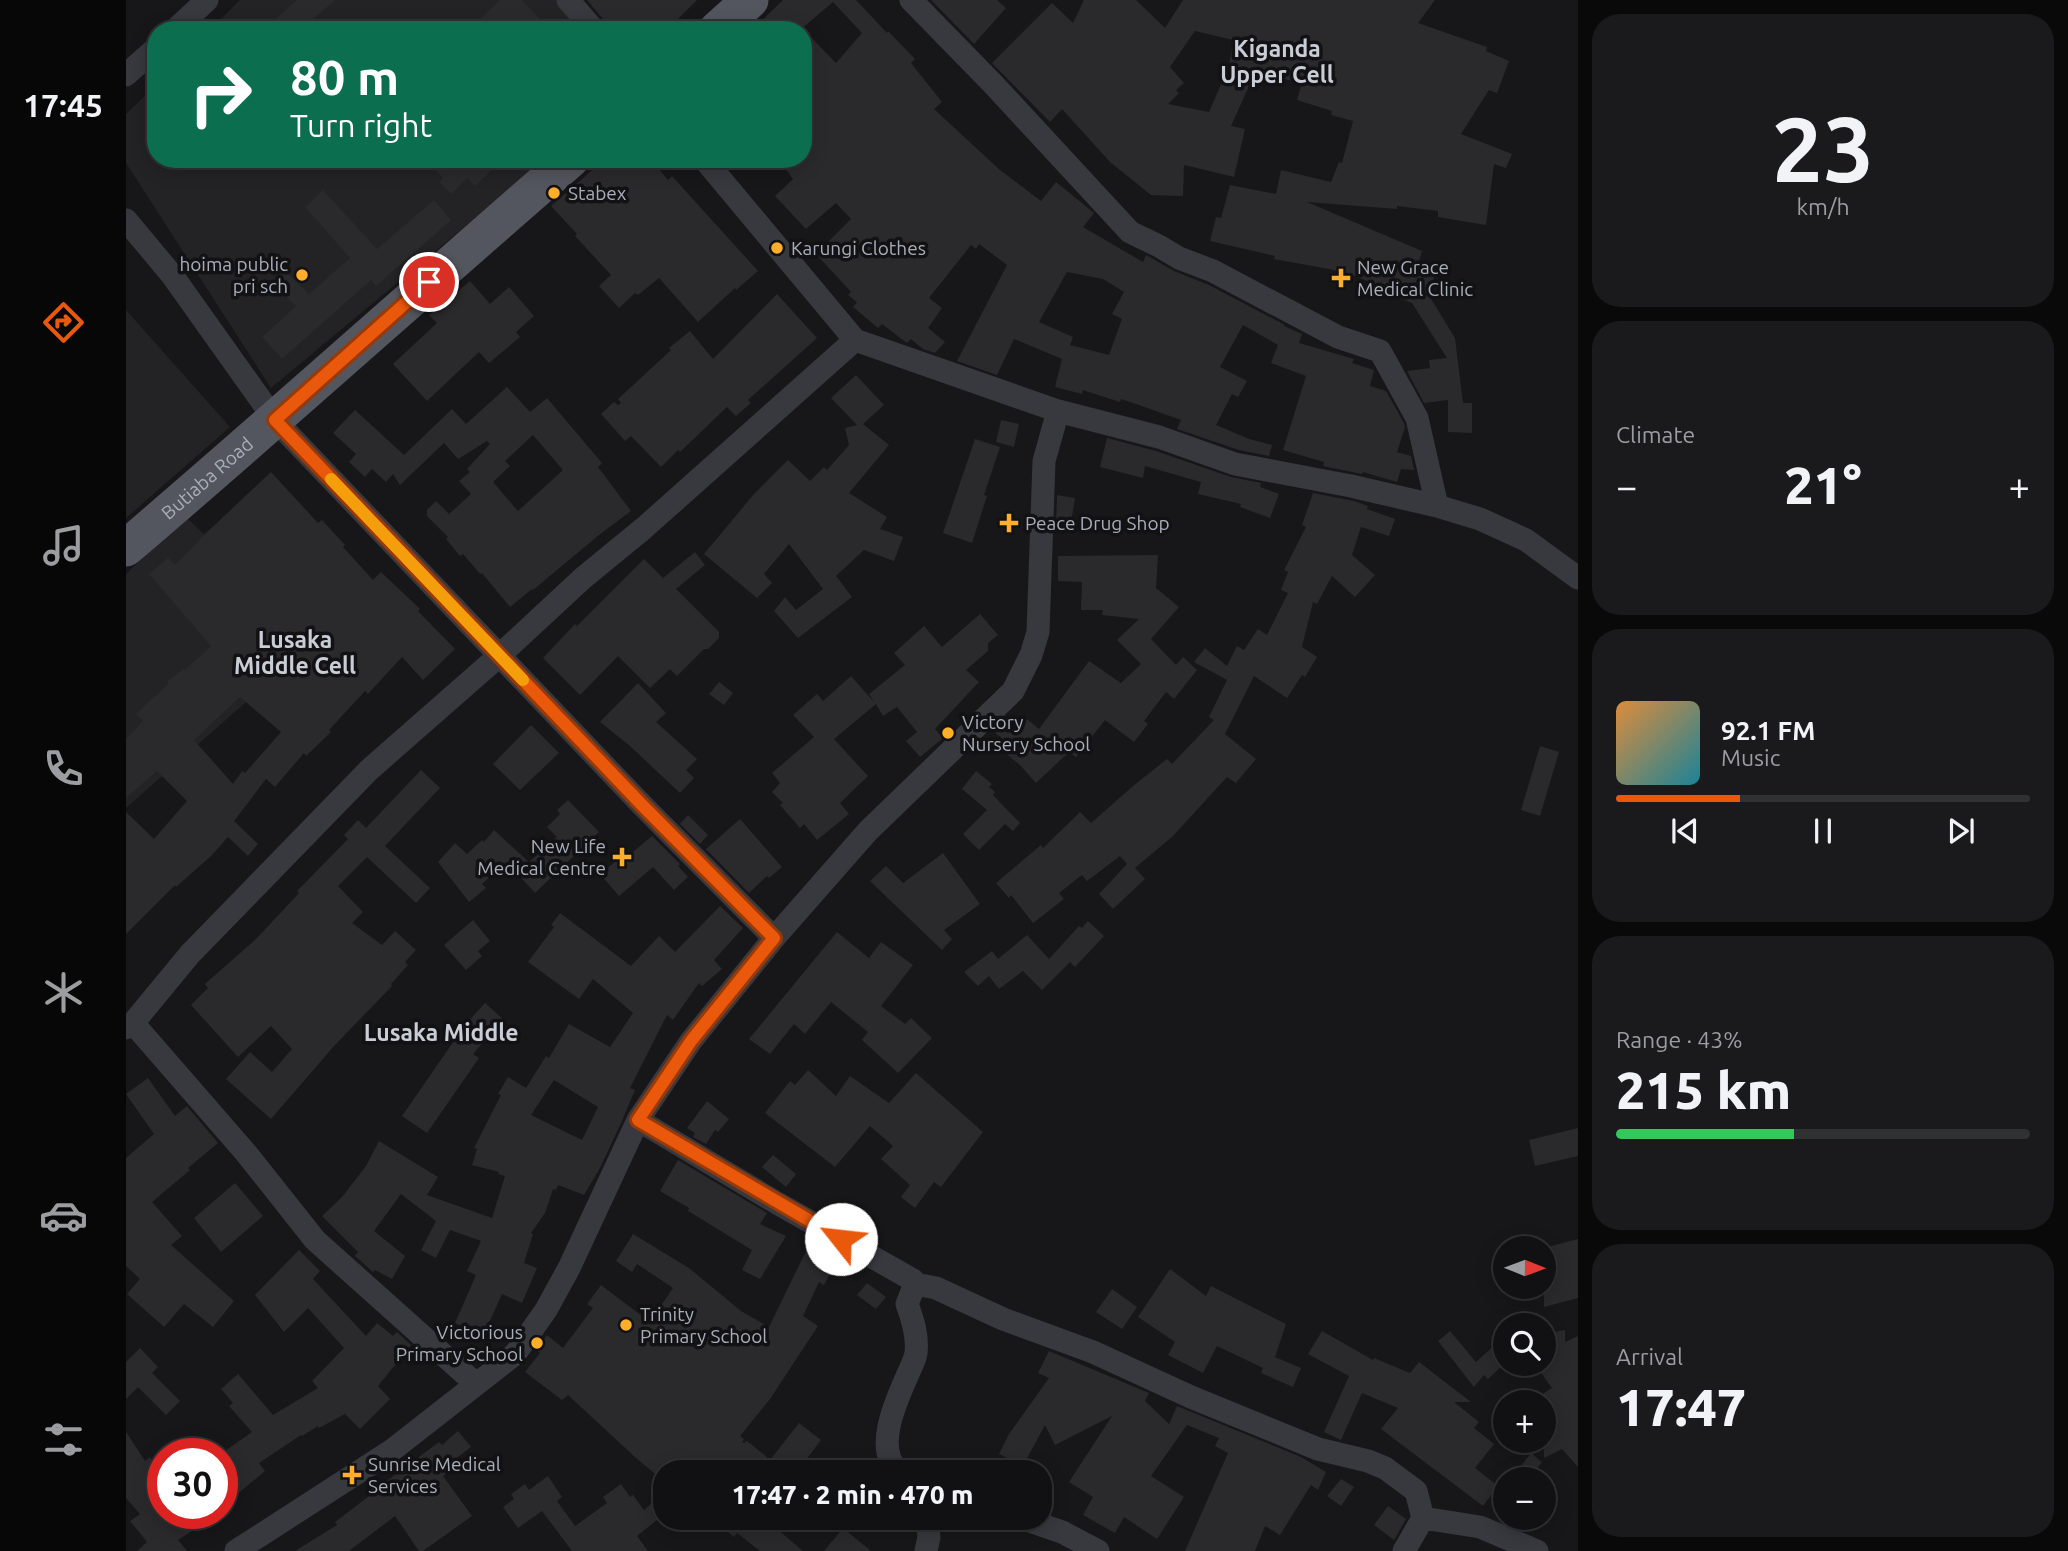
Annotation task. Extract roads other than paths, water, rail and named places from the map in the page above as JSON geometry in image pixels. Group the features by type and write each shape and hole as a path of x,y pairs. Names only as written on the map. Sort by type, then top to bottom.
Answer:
{"main road":[{"path":"727,21 750,0"},
{"name":"Butiaba Road","path":"126,548 561,168"}],"street":[{"path":"185,21 207,0"},
{"path":"568,0 586,21"},
{"path":"911,0 1130,232 1179,258 1213,271 1338,337 1380,351 1417,418 1437,506"},
{"path":"126,75 147,56"},
{"path":"712,168 855,340 1058,411 1159,437 1235,464 1351,486 1480,519 1526,540 1578,578"},
{"path":"126,220 172,275 275,420 642,805 774,938"},
{"path":"476,1384 315,1240 246,1153 130,1026 190,954 369,770 855,340"},
{"path":"236,1551 391,1451 515,1354 546,1310 569,1268 638,1120 691,1041 774,938 868,831 1013,691 1031,655 1038,632 1044,461 1058,411"},
{"path":"638,1120 913,1280 915,1284 936,1288 1003,1319 1093,1352 1191,1397 1318,1449 1385,1468 1416,1491 1423,1518 1404,1551"},
{"path":"890,1460 887,1436 894,1408 916,1355 915,1326 907,1304 915,1284"},
{"path":"1423,1518 1479,1527 1537,1551"},
{"path":"1052,1529 1098,1551"},
{"path":"926,1551 928,1530"}],"place":[{"name":"Stabex","path":"554,193"},
{"name":"Karungi Clothes","path":"777,248"},
{"name":"hoima public pri sch","path":"302,275"},
{"name":"New Grace Medical Clinic","path":"1341,278"},
{"name":"Peace Drug Shop","path":"1009,523"},
{"name":"Victory Nursery School","path":"948,733"},
{"name":"New Life Medical Centre","path":"622,857"},
{"name":"Trinity Primary School","path":"626,1325"},
{"name":"Victorious Primary School","path":"537,1343"},
{"name":"Sunrise Medical Services","path":"352,1475"}],"district":[{"name":"Kiganda Upper Cell","path":"1277,62"},
{"name":"Lusaka Middle Cell","path":"295,653"},
{"name":"Lusaka Middle","path":"441,1033"}]}
